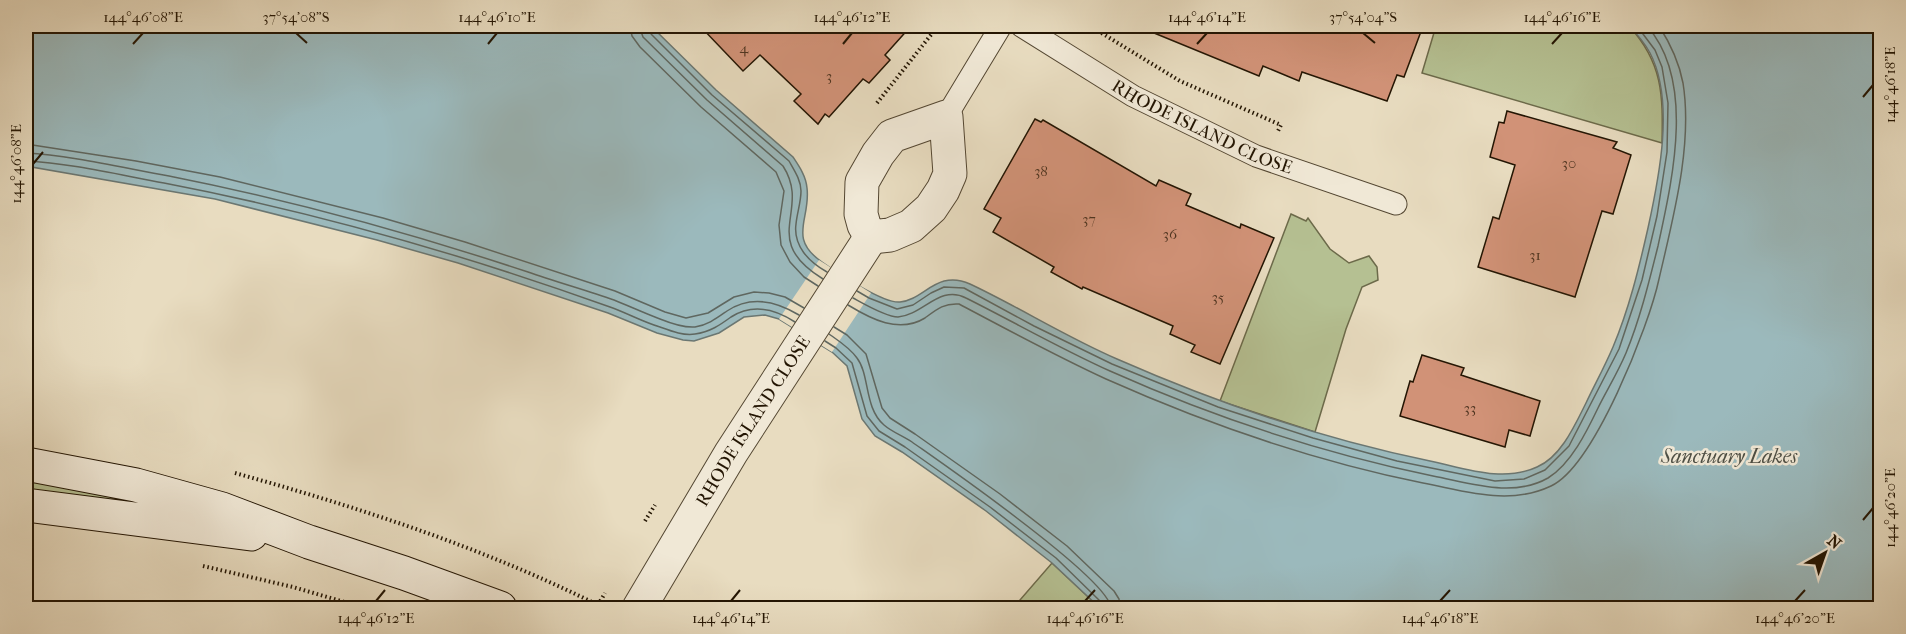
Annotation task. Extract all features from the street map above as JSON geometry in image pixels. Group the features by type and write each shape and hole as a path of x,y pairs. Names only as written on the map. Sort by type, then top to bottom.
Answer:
{"street":[{"path":"946,117 950,174 943,190 931,208 911,226 890,236 871,237 861,214 862,182 878,154 892,136 946,117"},
{"name":"RHODE ISLAND CLOSE","path":"639,609 689,521 871,237"},
{"path":"26,464 136,485 222,508 309,542 404,573 500,609"},
{"path":"26,505 309,542"}],"lane":[{"path":"946,117 1001,26"},
{"name":"RHODE ISLAND CLOSE","path":"1021,26 1133,96 1267,160 1396,204"}],"path":[{"path":"1090,26 1180,81 1281,125 1267,160"},
{"path":"192,564 293,587 365,609"}],"green space":[{"path":"1436,26 1629,26 1649,53 1659,80 1662,143 1422,73"},
{"path":"1291,214 1306,221 1308,218 1330,249 1349,263 1369,256 1377,267 1378,280 1362,287 1346,329 1315,432 1220,401"},
{"path":"26,476 136,502 134,504 26,494"},
{"path":"1052,563 1100,608 1013,608"}],"water":[{"name":"Sanctuary Lakes","path":"26,26 651,26 716,90 793,157 804,175 807,188 803,228 805,245 822,262 872,293 900,302 909,300 940,283 959,280 1098,350 1232,405 1310,431 1390,452 1484,473 1511,474 1524,472 1546,462 1560,448 1577,421 1619,333 1645,243 1663,140 1662,94 1658,72 1650,53 1629,26 1880,26 1880,608 1100,608 1052,563 986,511 902,452 875,436 862,419 847,366 832,352 779,319 765,315 744,317 719,333 694,341 683,340 458,263 377,240 215,199 26,166"}],"pier":[{"path":"819,260 871,293 832,352 779,319"}],"building":[{"path":"700,26 911,26 885,55 890,60 869,83 863,79 829,117 825,114 818,124 794,101 801,94 760,55 743,71"},
{"path":"1137,26 1423,26 1404,77 1397,75 1387,101 1302,72 1299,81 1263,66 1259,76"},
{"path":"1507,111 1617,142 1613,148 1631,155 1613,214 1602,211 1575,297 1478,267 1493,217 1499,219 1515,165 1490,157 1499,122 1504,123"},
{"path":"1035,119 1041,122 1043,120 1156,186 1159,180 1191,194 1186,205 1240,228 1241,224 1274,238 1220,364 1191,352 1195,345 1170,334 1173,326 1083,287 1082,289 1051,272 1054,267 993,232 1001,218 984,209"},
{"path":"1422,355 1464,368 1461,375 1540,401 1530,436 1509,430 1505,447 1400,416 1410,381 1413,382"}]}
